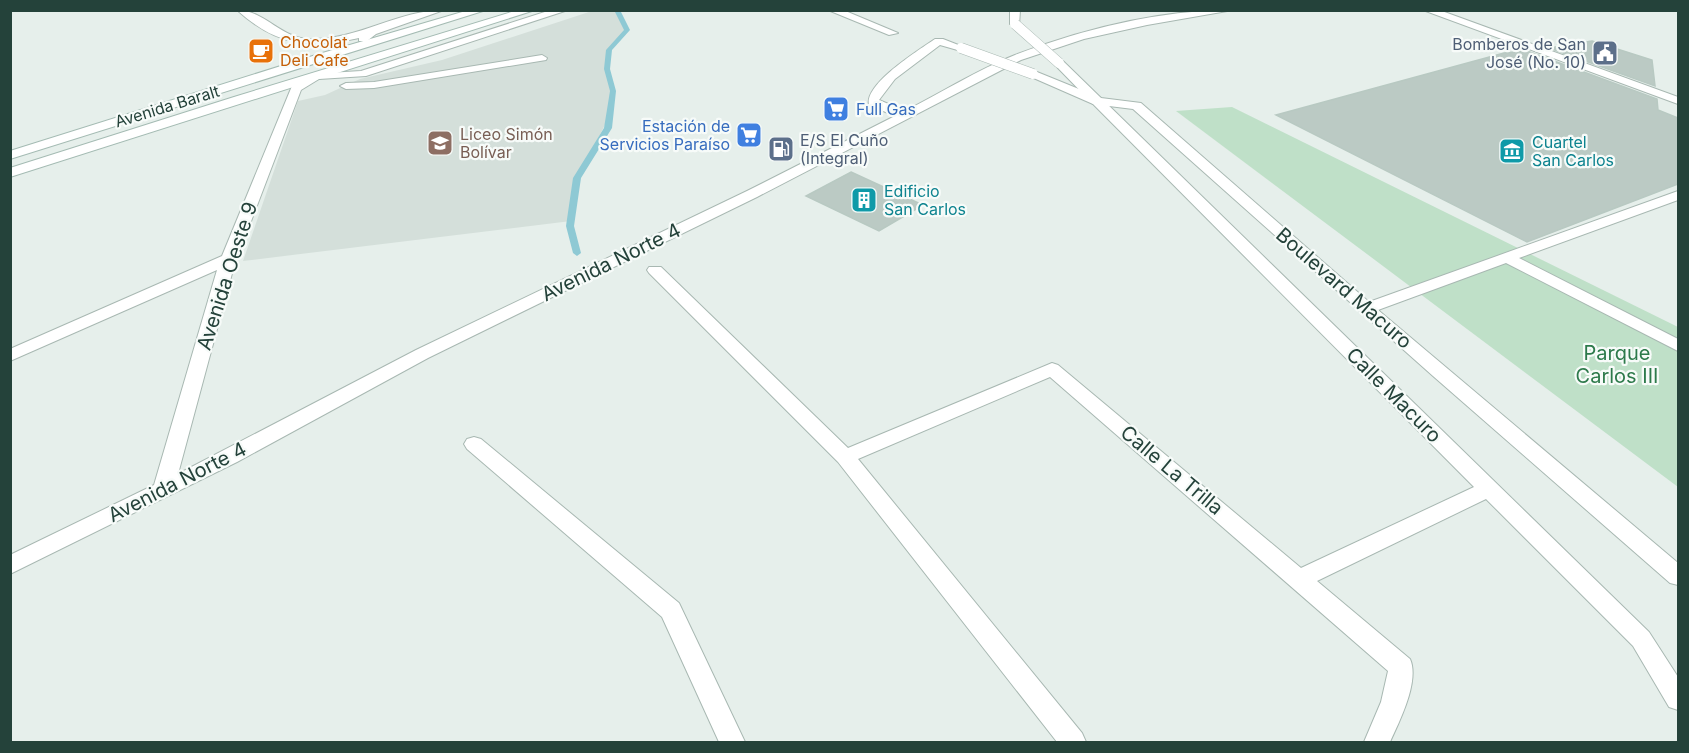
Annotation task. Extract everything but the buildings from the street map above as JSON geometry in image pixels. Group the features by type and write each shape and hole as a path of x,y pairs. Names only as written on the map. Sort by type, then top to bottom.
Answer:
{"street":[{"path":"242,10 287,38 301,41 322,42 372,32"},
{"name":"Avenida Baralt","path":"478,33 530,10"},
{"name":"Avenida Baralt","path":"10,172 316,76 362,74 478,33 563,10"},
{"path":"833,10 893,33"},
{"path":"1015,10 1015,24 1097,101"},
{"name":"Avenida Norte 4","path":"10,565 163,490 422,354 739,201 907,116 967,82 1029,53 1081,37 1148,22 1228,10"},
{"path":"1428,10 1678,101"},
{"name":"Avenida Baralt","path":"323,56 366,38 372,32 433,11"},
{"name":"Avenida Baralt","path":"10,155 323,56 477,12"},
{"path":"907,116 873,102 874,94 911,61 939,41 1033,74 1097,101"},
{"path":"296,88 374,85 542,58"},
{"path":"296,88 316,76"},
{"name":"Avenida Oeste 9","path":"163,490 228,259 296,88"},
{"name":"Boulevard Macuro","path":"1097,101 1137,106 1678,576"},
{"name":"Calle Macuro","path":"1097,101 1641,639 1678,699"},
{"path":"1367,308 1678,195"},
{"path":"1506,257 1678,346"},
{"path":"10,356 228,259"},
{"path":"655,270 845,457 1073,742"},
{"name":"Calle La Trilla","path":"845,457 1052,369 1401,667 1394,702 1377,742"},
{"path":"474,444 671,610 732,742"},
{"path":"1300,579 1489,489"}],"shaded area":[{"name":"Liceo Simón Bolívar","path":"592,11 617,11 626,28 609,50 607,69 613,91 609,117 582,170 571,221 243,261 298,101 325,95 360,79 442,60"}],"green space":[{"name":"Parque Carlos III","path":"1232,107 1678,327 1678,487 1176,111"}],"waterway":[{"path":"577,253 570,226 577,178 608,128 613,91 607,69 609,50 627,30 617,10"}],"place":[{"name":"Chocolat Deli Cafe","path":"261,51"},
{"name":"Bomberos de San José (No. 10)","path":"1605,53"},
{"name":"Full Gas","path":"836,109"},
{"name":"Estación de Servicios Paraíso","path":"749,135"},
{"name":"Liceo Simón Bolívar","path":"440,143"},
{"name":"E/S El Cuño (Integral)","path":"781,149"},
{"name":"Cuartel San Carlos","path":"1512,151"},
{"name":"Edificio San Carlos","path":"864,200"}]}
